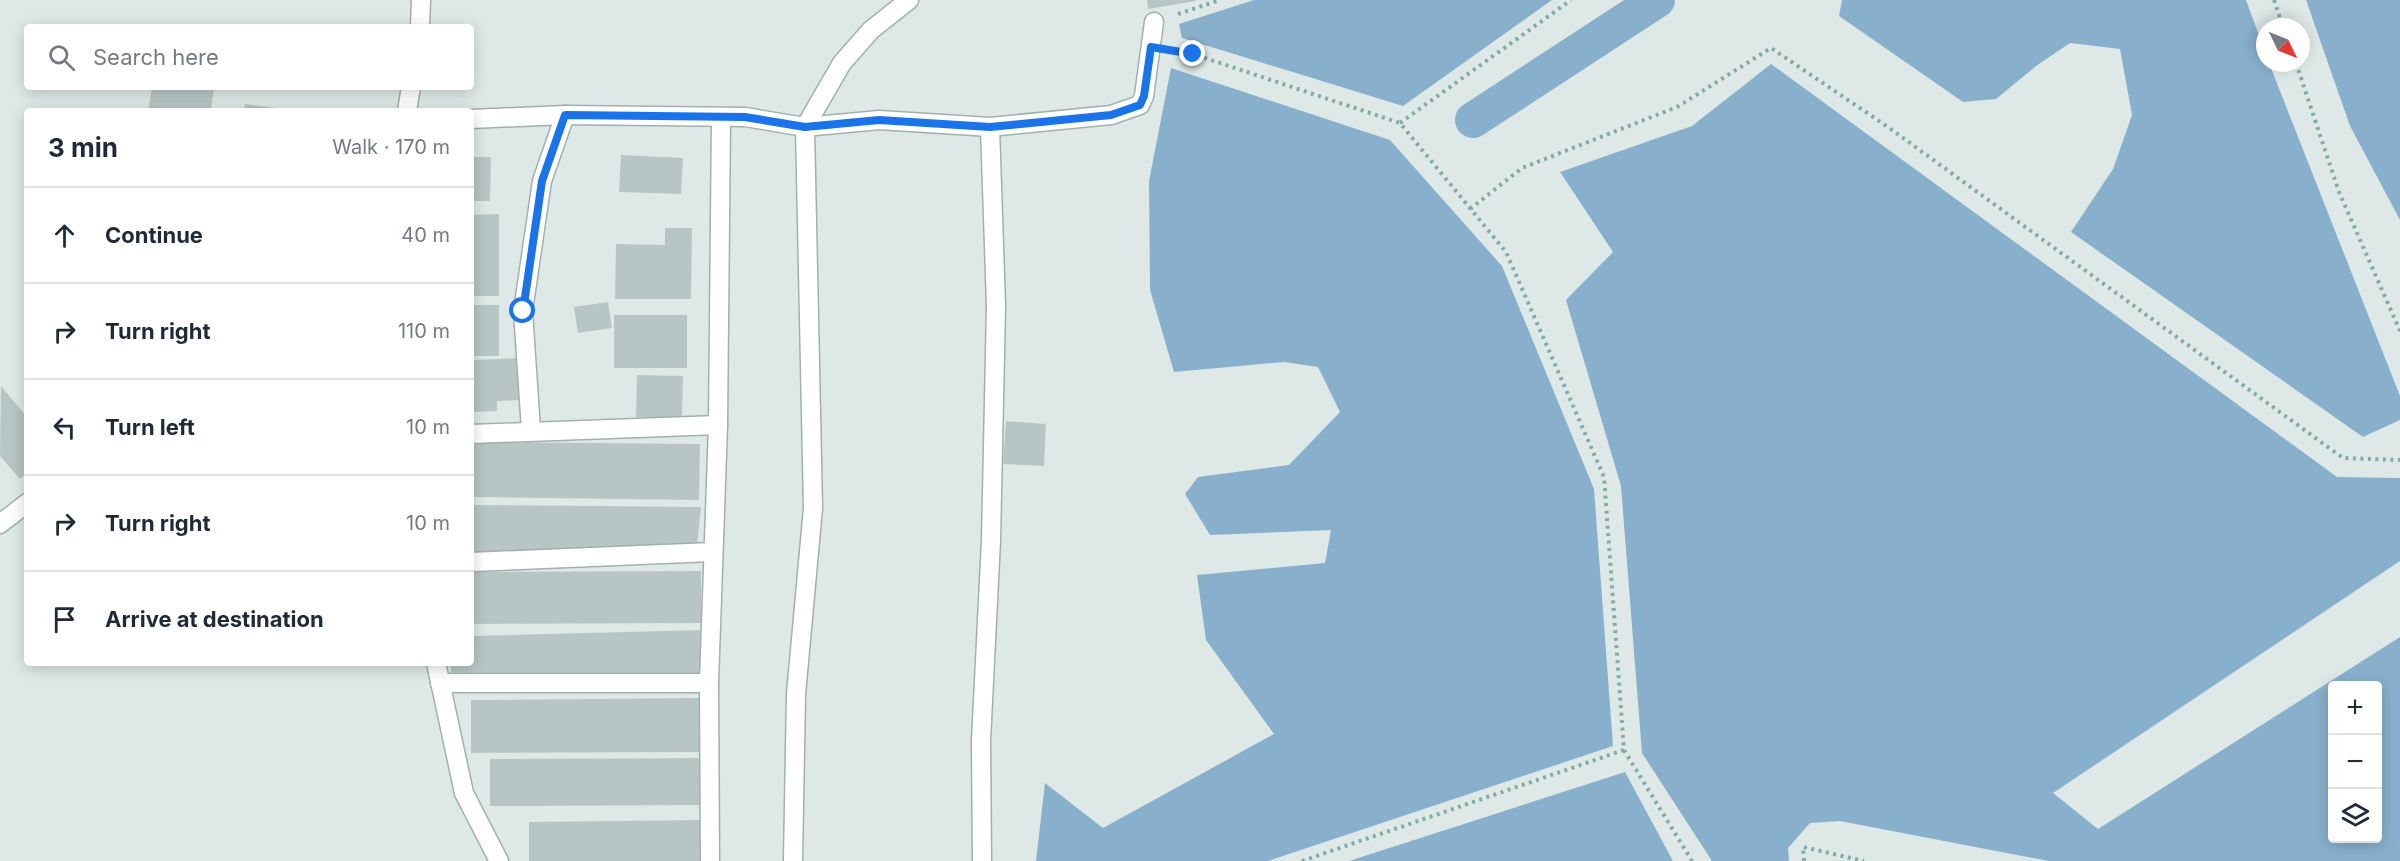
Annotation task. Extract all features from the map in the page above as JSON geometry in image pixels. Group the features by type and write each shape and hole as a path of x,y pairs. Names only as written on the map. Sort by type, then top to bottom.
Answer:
{"street":[{"path":"420,24 421,0"},
{"path":"793,861 796,694 813,508 805,127 842,63 870,30 909,0"},
{"path":"474,119 565,115 745,117 805,127 879,120 990,127 1111,115 1140,105 1144,96 1154,22"},
{"path":"408,108 410,90"},
{"path":"531,430 523,311 542,181 565,115"},
{"path":"710,861 709,683 718,424 721,118"},
{"path":"982,861 981,741 991,541 996,306 990,127"},
{"path":"474,434 718,424"},
{"path":"0,524 24,505"},
{"path":"474,562 712,552"},
{"path":"437,666 464,793 499,861"},
{"path":"440,683 709,683"}],"path":[{"path":"1154,22 1220,0"},
{"path":"1400,123 1571,0"},
{"path":"2274,0 2280,18"},
{"path":"1151,47 1193,54 1400,123 1506,252 1604,477 1624,750 1692,861"},
{"path":"1470,209 1522,168 1677,107 1771,48 1888,127 2343,458 2400,460"},
{"path":"2299,72 2339,192 2400,331"},
{"path":"1302,861 1624,750"},
{"path":"1804,861 1803,847 1864,861"}],"water":[{"path":"1254,0 1552,0 1403,106 1182,38 1179,24"},
{"path":"1842,0 2246,0 2256,27 2256,72 2273,72 2400,396 2400,420 2363,437 2071,232 2113,169 2132,115 2120,49 2070,43 2036,66 1996,99 1963,102 1839,16"},
{"path":"2306,0 2400,0 2400,220 2350,126"},
{"path":"1771,64 2337,477 2400,478 2400,561 2053,793 2098,829 2328,683 2328,843 2382,843 2382,681 2331,681 2400,637 2400,861 2049,861 1840,821 1810,823 1788,848 1789,861 1712,861 1642,753 1621,486 1566,300 1613,252 1560,172 1692,126"},
{"path":"1171,68 1390,140 1502,266 1594,489 1613,746 1268,861 1036,861 1045,783 1103,828 1274,734 1206,640 1197,575 1325,563 1331,530 1210,535 1185,494 1198,477 1289,465 1340,412 1318,367 1284,362 1174,372 1150,290 1149,181"},
{"path":"1625,772 1673,861 1349,861"}],"building":[{"path":"1147,0 1195,0 1196,1 1148,9"},
{"path":"152,90 214,90 211,108 148,108"},
{"path":"245,104 277,108 244,108"},
{"path":"621,155 683,158 681,194 619,192"},
{"path":"474,157 491,157 490,201 474,201"},
{"path":"499,214 499,296 474,296 474,215"},
{"path":"665,228 692,228 691,299 615,299 616,244 665,245"},
{"path":"608,302 612,328 578,333 574,307"},
{"path":"474,305 499,305 499,356 474,356"},
{"path":"614,315 687,315 687,368 614,368"},
{"path":"520,358 521,400 497,401 497,411 474,412 474,360"},
{"path":"637,375 683,376 682,417 636,417"},
{"path":"1,386 24,413 24,476 20,479 0,456"},
{"path":"1006,421 1046,424 1044,466 1003,464"},
{"path":"474,442 700,444 699,500 474,497"},
{"path":"474,505 701,507 697,546 474,553"},
{"path":"701,571 701,623 474,624 474,572"},
{"path":"703,630 703,677 451,672 450,666 474,666 474,636"},
{"path":"703,698 703,752 471,753 471,700"},
{"path":"702,758 702,805 490,806 490,759"},
{"path":"701,820 701,861 529,861 529,822"}],"waterway":[{"path":"1473,120 1657,0"}],"route":[{"path":"523,311 542,181 555,151 565,115 745,117 805,127 879,120 990,127 1111,115 1127,110 1140,105 1144,96 1151,47 1193,54"}]}
